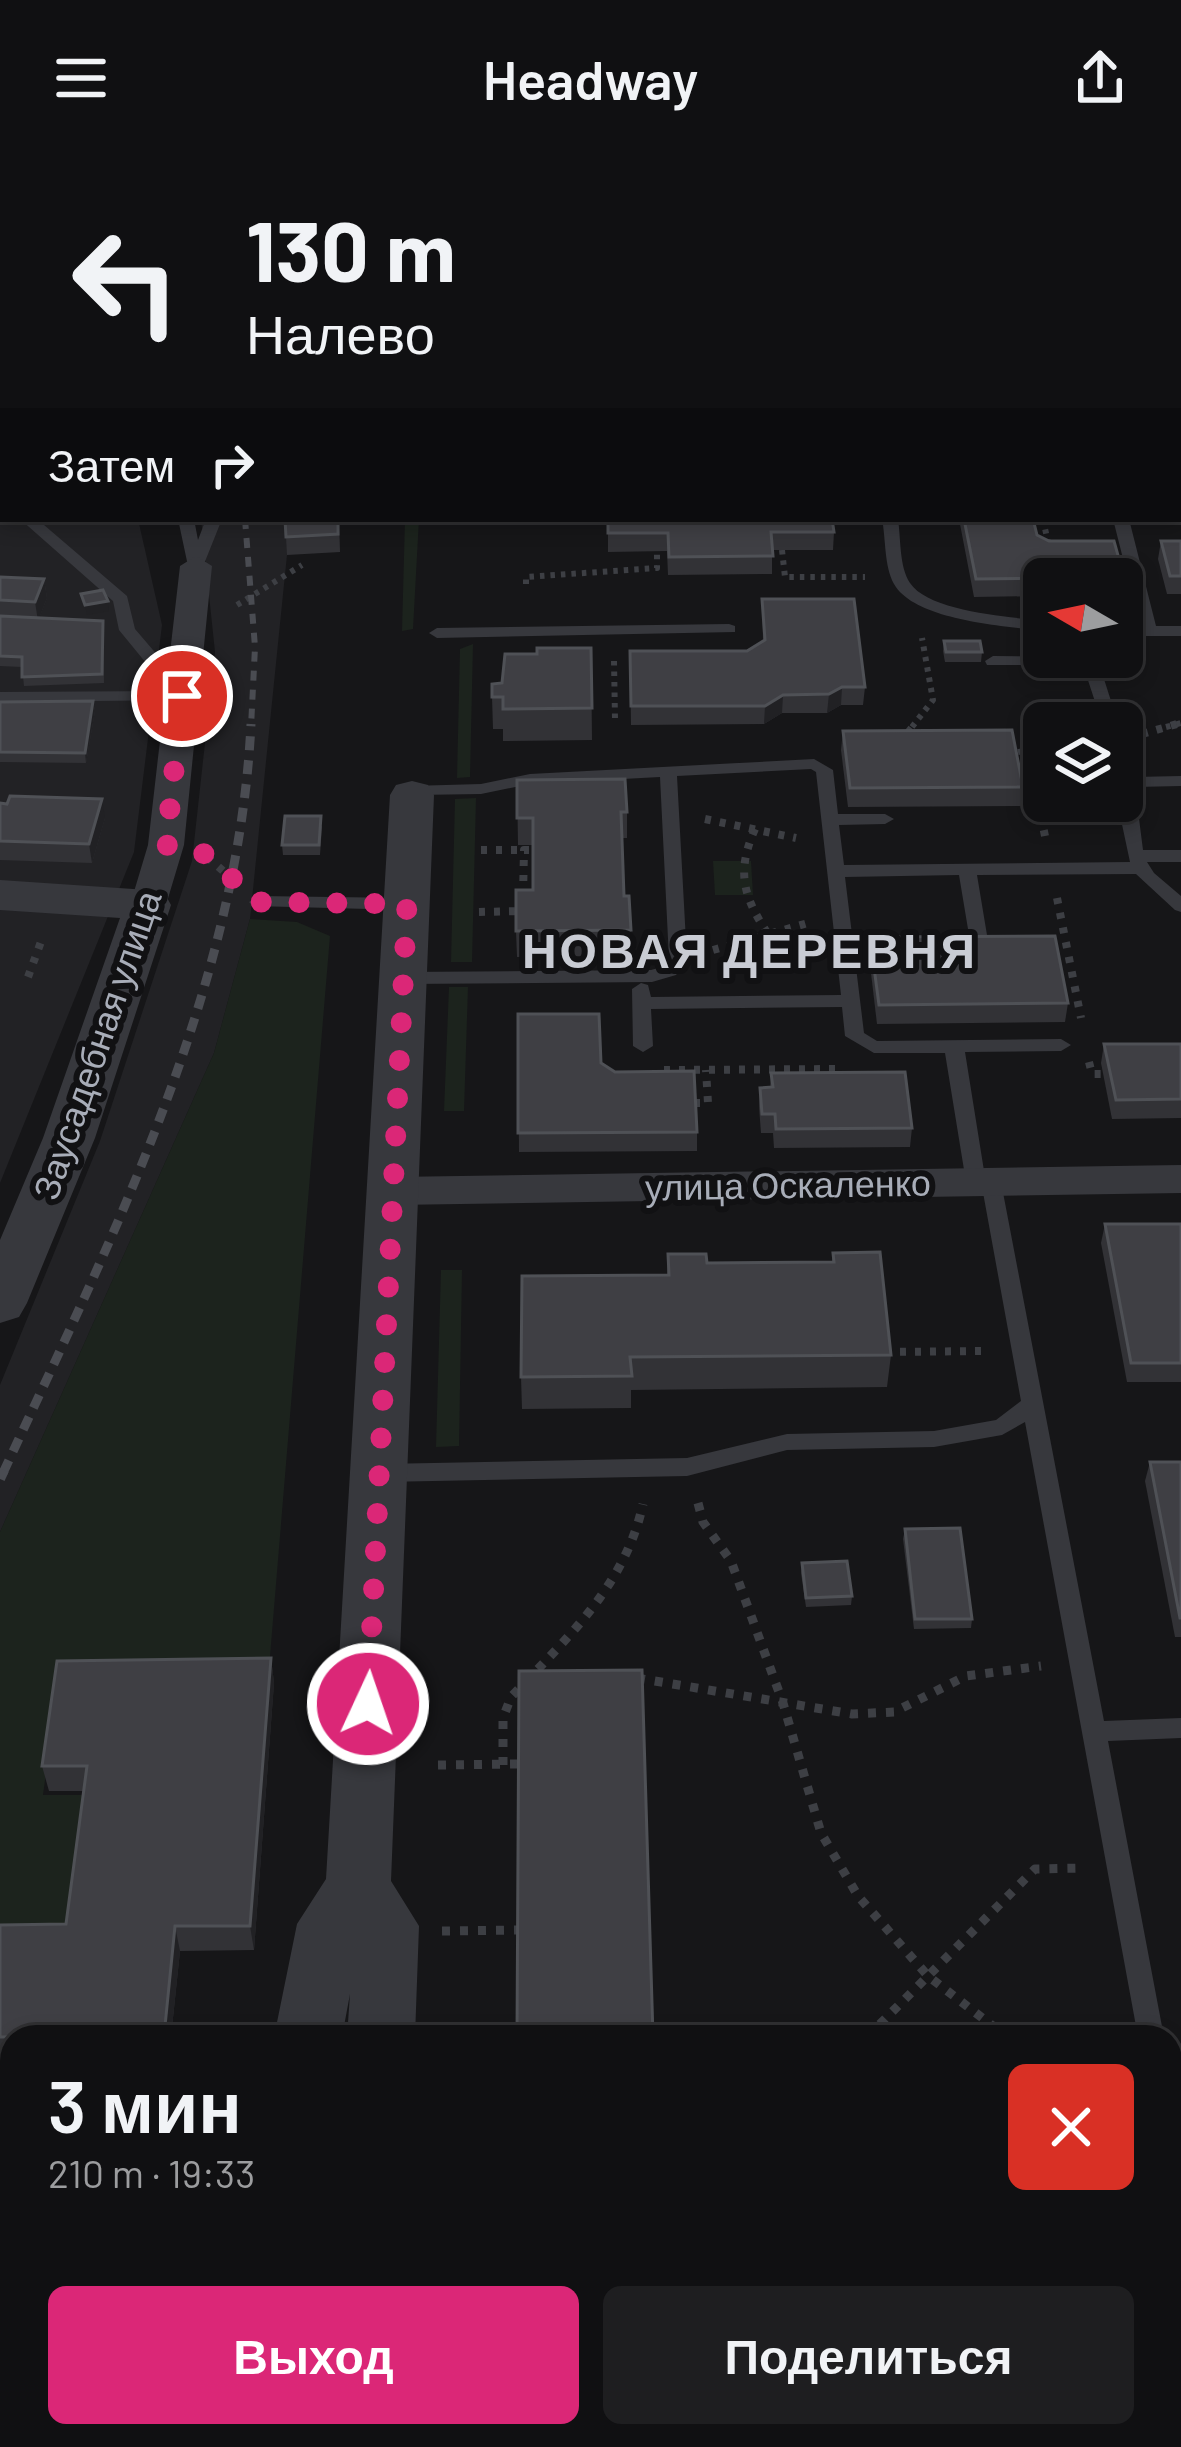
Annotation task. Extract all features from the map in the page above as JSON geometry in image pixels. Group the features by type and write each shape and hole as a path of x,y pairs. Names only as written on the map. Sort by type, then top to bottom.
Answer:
{"street":[{"name":"Заусадебная улица","path":"0,1303 11,1251 69,1138 166,845 196,566"},
{"path":"310,2025 330,1924 358,1888 414,793"},
{"path":"0,895 148,905"},
{"name":"улица Оскаленко","path":"394,1191 1181,1179"},
{"path":"358,1888 386,1926 382,2025"}],"lane":[{"path":"31,522 121,599 127,630 182,696"},
{"path":"187,522 196,566"},
{"path":"196,566 213,522"},
{"path":"891,522 901,577 916,598 968,614 1023,623"},
{"path":"1122,522 1149,631"},
{"path":"437,633 729,629"},
{"path":"1143,631 1181,631"},
{"path":"993,661 1023,660"},
{"path":"0,697 182,696"},
{"path":"414,793 814,764 824,770 855,1036 874,1048 1061,1045"},
{"path":"403,978 640,976 669,971 678,960 668,772"},
{"path":"1143,776 1181,782"},
{"path":"830,820 885,819"},
{"path":"1129,822 1138,862 1176,897"},
{"path":"836,871 1051,869 1181,856"},
{"path":"967,870 980,946"},
{"path":"259,902 407,904"},
{"path":"640,976 643,1046"},
{"path":"641,1003 850,1001"},
{"path":"954,1046 1023,1351 1149,2025"},
{"path":"381,1473 687,1467 787,1442 934,1439 979,1431 1002,1426 1033,1404"},
{"path":"1094,1731 1181,1728"}],"path":[{"path":"782,550 785,578 901,577"},
{"path":"526,584 526,577 657,568 657,551"},
{"path":"191,624 257,596 302,565"},
{"path":"901,735 912,730 933,700 916,598"},
{"path":"614,631 615,719"},
{"path":"1143,734 1181,723"},
{"path":"1001,743 1021,747 1023,756"},
{"path":"670,811 832,846"},
{"path":"1042,822 1093,1074 1103,1074"},
{"path":"755,829 739,861 741,895 768,934"},
{"path":"166,845 202,852 259,902"},
{"path":"479,912 528,911 528,850 481,850"},
{"path":"1061,1045 1088,1051"},
{"path":"659,1070 843,1069"},
{"path":"694,1103 708,1103 706,1070"},
{"path":"884,1352 1023,1351"},
{"path":"703,1522 731,1561 783,1703 821,1833 858,1896 928,1976 991,2025"},
{"path":"503,1765 503,1718 511,1697 613,1585 640,1523"},
{"path":"628,1678 852,1714 894,1712 966,1676 1017,1666 1081,1665"},
{"path":"527,1679 548,1679"},
{"path":"438,1765 520,1764"},
{"path":"879,2025 1035,1869 1120,1868"},
{"path":"432,1931 518,1930"}],"shaded area":[{"path":"0,522 139,522 162,625 134,852 0,1183"},
{"path":"201,522 287,522 250,919 214,1053 0,1532 0,1385 100,1141 192,861 215,652"},
{"path":"405,522 419,522 413,629 402,631"},
{"path":"473,644 470,777 457,778 460,649"},
{"path":"476,798 472,962 451,962 455,799"},
{"path":"713,861 751,861 753,895 715,895"},
{"path":"250,919 297,922 330,936 268,1680 58,1683 43,1795 86,1795 67,1940 0,1941 0,1532 214,1053"},
{"path":"449,987 468,987 464,1111 444,1111"},
{"path":"441,1270 462,1270 459,1446 436,1447"}],"building":[{"path":"285,522 338,522 338,534 286,537"},
{"path":"608,522 832,522 834,532 771,532 773,556 669,557 668,533 608,533"},
{"path":"965,522 1034,522 1037,535 1049,541 1114,541 1119,558 1023,558 1023,578 976,579"},
{"path":"1161,541 1181,541 1181,576 1170,576"},
{"path":"0,577 44,579 35,602 0,600"},
{"path":"103,590 108,601 85,605 81,594"},
{"path":"762,599 854,599 865,687 783,695 765,706 631,706 630,651 747,651 765,640"},
{"path":"0,616 103,621 102,674 22,677 22,657 0,656"},
{"path":"944,641 980,641 982,652 946,652"},
{"path":"537,648 591,648 592,708 503,709 503,697 492,697 492,684 502,683 505,654 537,654"},
{"path":"93,701 85,753 0,752 0,702"},
{"path":"1012,730 1023,787 850,788 843,731"},
{"path":"625,779 627,812 621,812 624,896 629,896 631,930 516,931 516,890 533,890 533,818 517,818 517,780"},
{"path":"10,796 102,799 89,844 0,841 0,803 7,804"},
{"path":"285,816 321,816 319,845 282,845"},
{"path":"1055,936 1068,1003 879,1005 870,937"},
{"path":"518,1014 599,1014 601,1063 615,1072 694,1071 697,1132 518,1133"},
{"path":"1104,1044 1181,1044 1181,1099 1116,1100"},
{"path":"905,1072 912,1128 776,1129 775,1114 762,1114 760,1088 773,1087 771,1073"},
{"path":"1105,1224 1181,1224 1181,1363 1131,1363"},
{"path":"880,1252 891,1355 630,1357 632,1376 521,1377 522,1276 669,1275 668,1254 706,1254 707,1263 834,1262 833,1253"},
{"path":"1150,1462 1181,1462 1181,1618 1180,1618"},
{"path":"960,1528 972,1619 915,1619 905,1529"},
{"path":"847,1561 852,1596 806,1598 802,1563"},
{"path":"271,1658 250,1926 175,1926 165,2025 0,2025 0,1925 66,1924 87,1766 42,1766 57,1661"},
{"path":"642,1670 653,2025 517,2025 519,1671"}],"railway":[{"path":"245,522 255,647 251,727"},
{"path":"3,1473 126,1202 196,1015 222,920 241,823 251,724"},
{"path":"0,1479 4,1470"}],"district":[{"name":"НОВАЯ ДЕРЕВНЯ","path":"750,951"}],"route":[{"path":"182,696 166,845 202,852 259,902 407,904 368,1704"}]}
